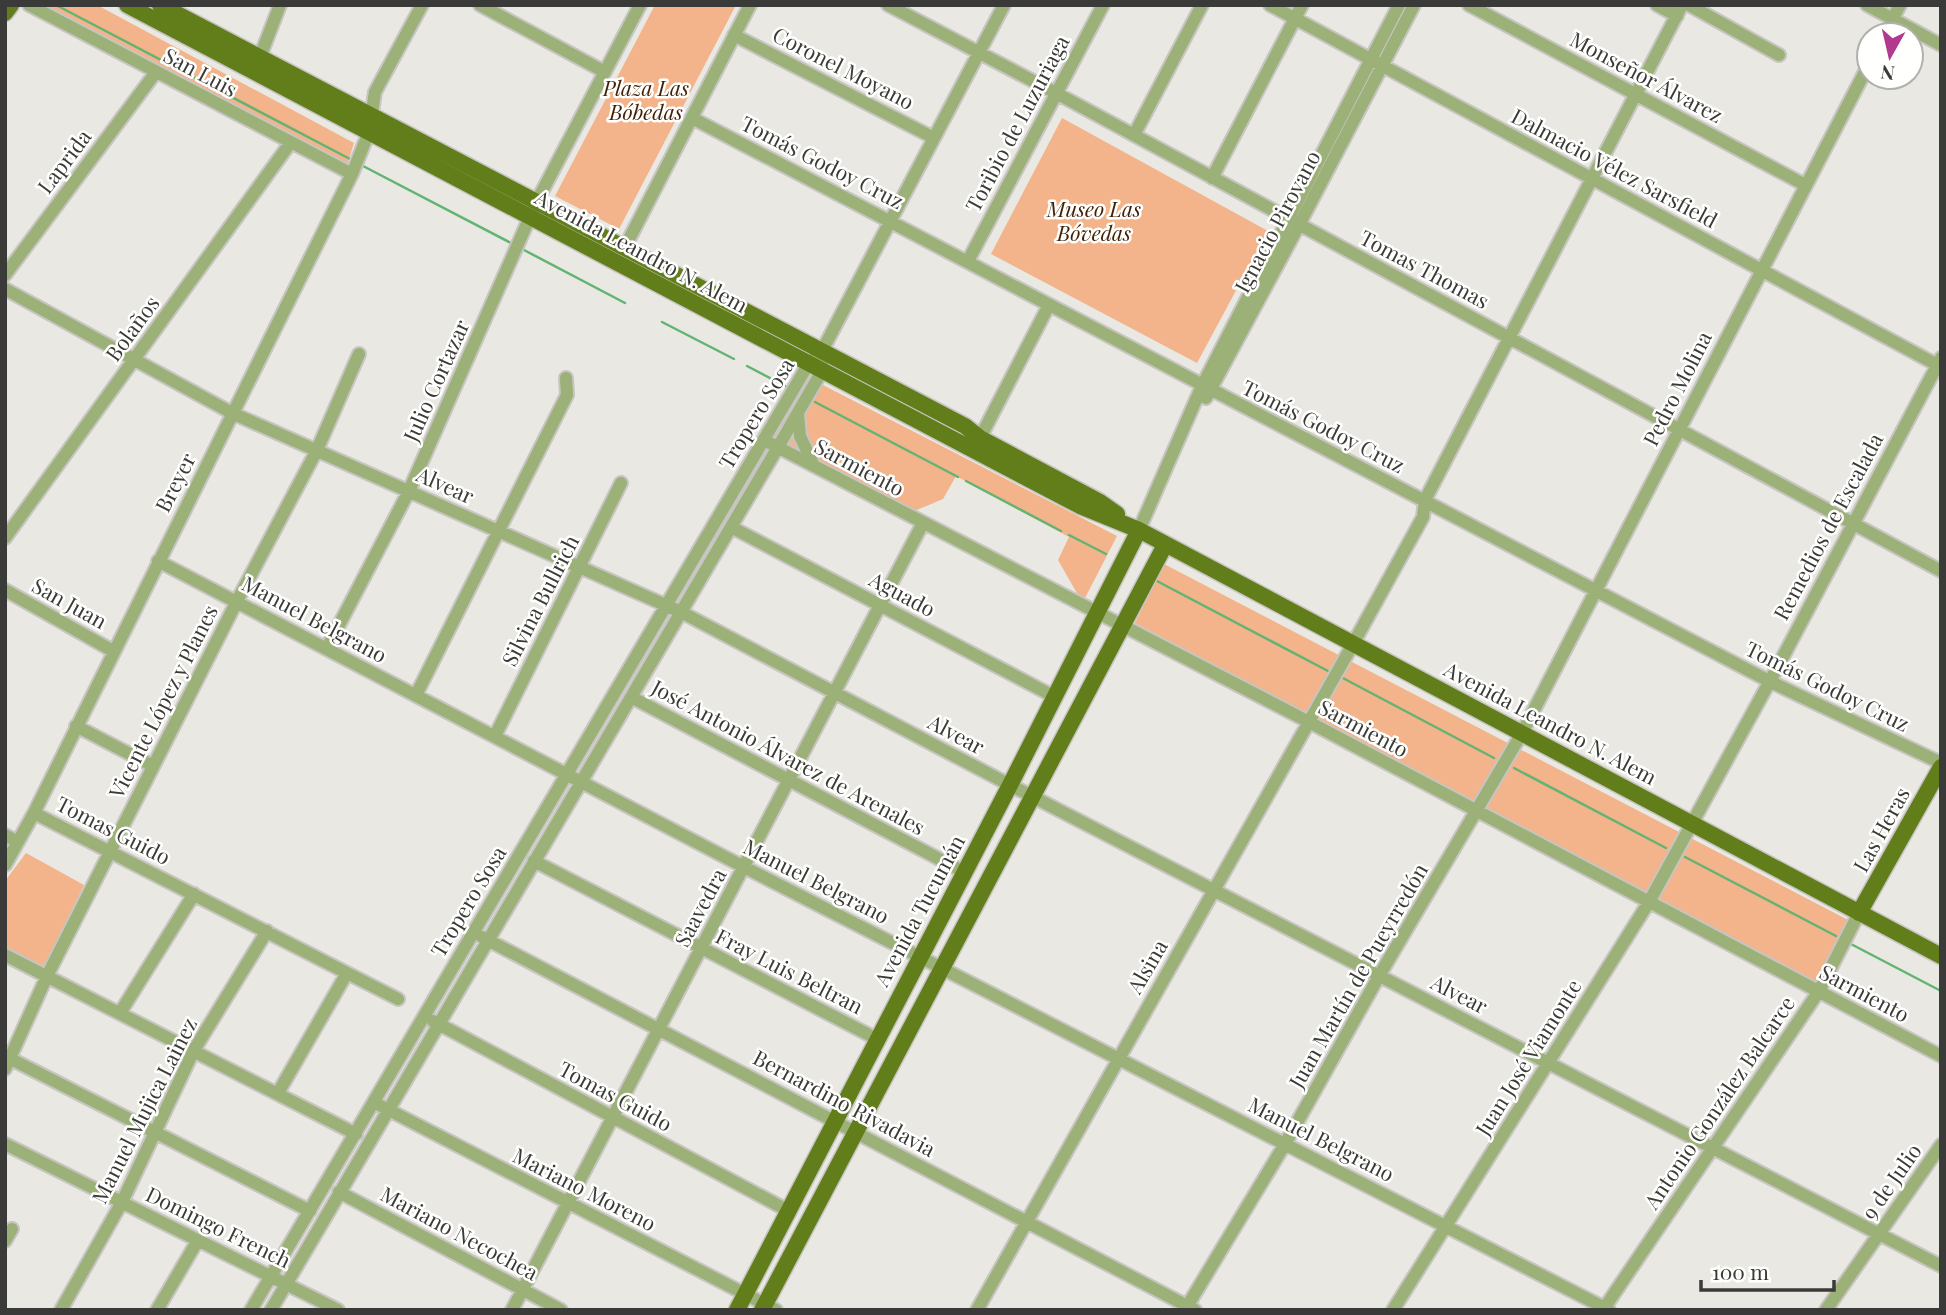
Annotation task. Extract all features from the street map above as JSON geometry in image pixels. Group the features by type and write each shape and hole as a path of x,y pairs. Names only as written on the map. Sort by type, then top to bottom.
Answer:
{"main road":[{"path":"5,13 11,5"},
{"name":"Avenida Leandro N. Alem","path":"127,5 1080,506 1139,530"},
{"name":"Avenida Leandro N. Alem","path":"160,5 965,426 980,438 1100,502 1164,545 1941,956"},
{"name":"Avenida Tucumán","path":"737,1310 1010,785 1139,530"},
{"path":"767,1308 855,1132 1164,545"},
{"name":"Las Heras","path":"1859,913 1941,765"}],"street":[{"name":"San Luis","path":"29,5 352,174"},
{"path":"260,57 280,5"},
{"name":"Breyer","path":"5,865 34,813 352,174 369,132 375,92 422,5"},
{"path":"480,5 605,72"},
{"name":"Julio Cortazar","path":"327,648 409,491 537,201 640,5"},
{"path":"625,247 750,5"},
{"name":"Tomas Thomas","path":"888,5 902,9 1941,571"},
{"path":"822,351 1004,5"},
{"name":"Toribio de Luzuriaga","path":"968,261 1102,5"},
{"path":"1134,135 1202,5"},
{"name":"Dalmacio Vélez Sarsfield","path":"1270,5 1761,270 1940,363"},
{"path":"1212,178 1302,5"},
{"name":"Ignacio Pirovano","path":"1377,63 1399,5"},
{"name":"Ignacio Pirovano","path":"1139,530 1206,388 1377,63 1414,5"},
{"name":"Monseñor Álvarez","path":"1469,5 1805,185"},
{"path":"1657,5 1679,10"},
{"path":"1689,5 1779,55"},
{"path":"1867,5 1941,45"},
{"path":"1893,19 1900,5"},
{"name":"Alsina","path":"977,1310 1423,517 1425,500 1679,10"},
{"name":"Coronel Moyano","path":"734,35 934,138"},
{"name":"Laprida","path":"5,275 156,72"},
{"name":"Pedro Molina","path":"1521,733 1855,90"},
{"name":"Tomás Godoy Cruz","path":"692,118 1769,681 1941,765"},
{"name":"Bolaños","path":"5,538 291,142"},
{"name":"Alvear","path":"5,289 232,413 681,612 1941,1266"},
{"path":"980,438 1049,305"},
{"name":"Tropero Sosa","path":"271,1310 778,447 798,412 822,351"},
{"name":"Vicente López y Planes","path":"7,1061 153,766 317,450 359,354"},
{"name":"Remedios de Escalada","path":"1692,824 1940,363"},
{"name":"Tropero Sosa","path":"251,1310 665,605 764,440 815,367"},
{"path":"416,695 567,395 566,377"},
{"path":"798,412 800,436 814,466"},
{"name":"Sarmiento","path":"764,440 1309,722 1941,1056"},
{"name":"Silvina Bullrich","path":"495,736 621,483"},
{"name":"Saavedra","path":"512,1310 923,523"},
{"name":"Aguado","path":"731,527 1055,697"},
{"name":"Manuel Belgrano","path":"158,561 744,867 1446,1225 1605,1309"},
{"name":"San Juan","path":"5,590 113,651"},
{"name":"José Antonio Álvarez de Arenales","path":"631,697 964,872"},
{"path":"76,726 153,766"},
{"name":"Juan Martín de Pueyrredón","path":"1189,1308 1521,733"},
{"name":"Tomas Guido","path":"34,813 397,999"},
{"name":"Juan José Viamonte","path":"1393,1310 1649,902 1692,824"},
{"path":"5,835 18,842"},
{"name":"Fray Luis Beltran","path":"534,861 877,1039"},
{"path":"120,1013 194,894"},
{"name":"Antonio González Balcarce","path":"1605,1309 1819,991 1859,913"},
{"name":"Manuel Mujica Lainez","path":"61,1310 122,1202 194,1050 267,931"},
{"name":"Bernardino Rivadavia","path":"474,933 1189,1308"},
{"path":"5,955 356,1134"},
{"path":"278,1093 346,973"},
{"name":"Tomas Guido","path":"425,1016 787,1210"},
{"path":"7,1061 310,1211"},
{"name":"Mariano Moreno","path":"375,1102 745,1294 767,1308"},
{"name":"Domingo French","path":"5,1144 338,1310"},
{"name":"9 de Julio","path":"1826,1310 1941,1145"},
{"name":"Mariano Necochea","path":"339,1192 561,1310"},
{"path":"5,1241 12,1229"},
{"path":"157,1310 198,1240"}],"green space":[{"path":"34,5 97,5 354,143 347,165"},
{"name":"Plaza Las Bóbedas","path":"655,5 736,5 619,229 555,196"},
{"name":"Museo Las Bóvedas","path":"1062,118 1268,231 1197,363 991,254"},
{"path":"821,384 1117,536 1085,598 1078,595 1058,560 1069,537 956,476 943,499 912,512 788,444"},
{"path":"1164,564 1850,921 1818,985 1135,623"},
{"path":"26,853 84,885 44,968 5,947 5,881"}],"waterway":[{"path":"56,5 350,159"},
{"path":"363,166 511,243"},
{"path":"524,250 625,303"},
{"path":"662,322 734,359"},
{"path":"747,366 789,388"},
{"path":"815,402 958,477"},
{"path":"966,481 1061,531"},
{"path":"1069,535 1106,554"},
{"path":"1155,580 1328,671"},
{"path":"1339,676 1494,758"},
{"path":"1514,768 1666,848"},
{"path":"1685,857 1836,936"},
{"path":"1849,943 1941,991"}]}
